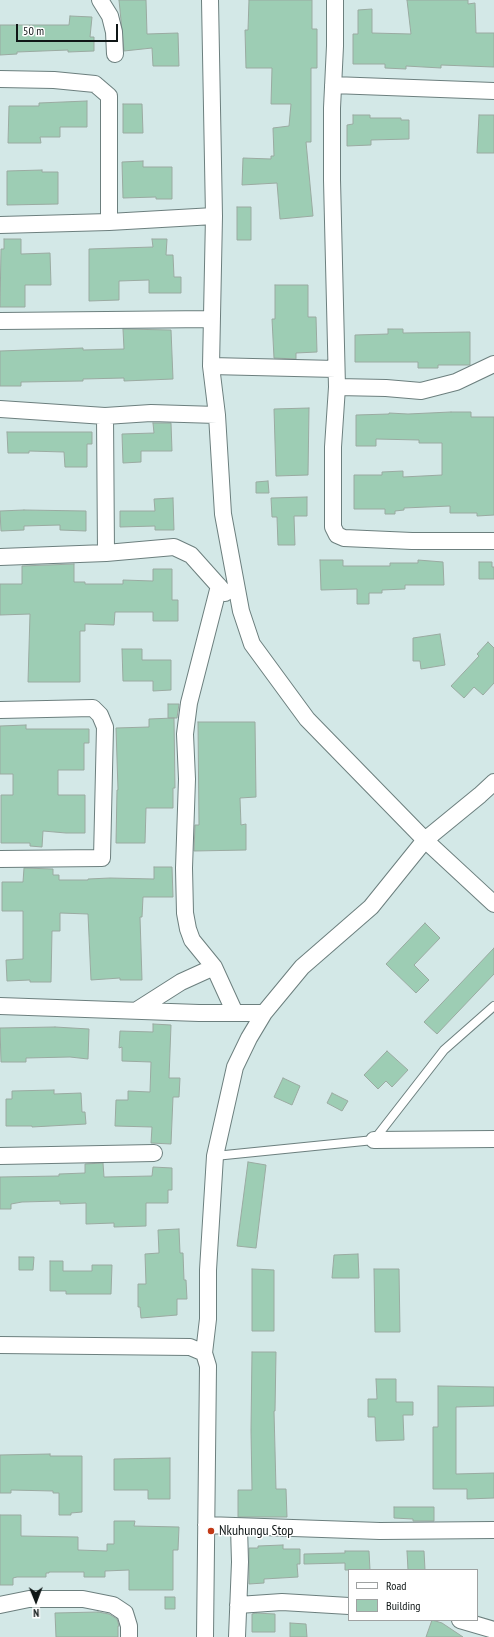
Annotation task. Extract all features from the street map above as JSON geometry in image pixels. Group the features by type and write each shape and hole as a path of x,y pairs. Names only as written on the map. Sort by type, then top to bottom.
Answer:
{"street":[{"path":"100,0 110,16 114,32 115,54"},
{"path":"210,0 214,216 211,366 217,415 223,514 241,611 252,644 307,719 425,840 494,904"},
{"path":"335,0 332,180 337,387 333,447 334,527 337,535 344,538 412,541 494,541"},
{"path":"0,79 54,80 94,84 109,96 109,222"},
{"path":"333,85 494,91"},
{"path":"0,225 109,222 214,216"},
{"path":"0,321 212,319"},
{"path":"337,387 386,388 421,391 456,382 494,364"},
{"path":"211,366 336,369"},
{"path":"0,409 105,416 151,413 217,415"},
{"path":"105,416 106,552"},
{"path":"0,557 174,547 191,555 241,611"},
{"path":"219,586 190,703 185,734 187,779 184,868 188,929 192,940 214,967 235,1012"},
{"path":"0,710 92,708 100,715 105,727 102,858 0,859"},
{"path":"205,1637 208,1366 204,1353 208,1319 208,1270 215,1156 235,1067 248,1038 264,1013 302,967 371,907 425,840 494,782"},
{"path":"137,1010 181,982 214,967"},
{"path":"0,1006 264,1013"},
{"path":"374,1140 494,1140"},
{"path":"0,1156 154,1153"},
{"path":"0,1345 190,1347 204,1353"},
{"path":"206,1525 380,1531 494,1530"},
{"path":"237,1637 240,1562 239,1527"},
{"path":"0,1605 29,1599 83,1599 113,1605 125,1613 129,1626 129,1637"},
{"path":"238,1605 282,1602 348,1606"},
{"path":"463,1621 494,1630"}],"lane":[{"path":"215,1156 374,1140 444,1050 494,1006"}],"building":[{"path":"119,0 146,0 147,34 178,33 179,66 153,66 152,48 124,51"},
{"path":"249,0 312,0 312,29 317,29 317,68 311,68 311,142 306,142 313,216 280,219 277,183 242,185 243,158 271,159 271,156 274,156 273,128 289,126 291,104 271,104 272,68 246,68 245,30 248,30"},
{"path":"407,0 468,0 468,4 475,3 476,33 494,33 494,67 441,65 441,68 406,66 406,69 385,68 385,64 353,64 353,34 358,34 358,10 372,9 372,33 411,34"},
{"path":"70,16 92,17 90,37 94,37 94,51 68,52 68,50 17,52 17,54 0,55 0,25 69,25"},
{"path":"87,101 87,127 60,127 60,137 40,137 41,143 8,143 9,106 39,106 39,103"},
{"path":"123,104 142,104 143,133 123,133"},
{"path":"353,115 370,115 370,118 401,118 401,120 409,120 409,139 371,140 371,145 347,146 347,125 353,124"},
{"path":"479,115 494,115 494,153 477,153"},
{"path":"143,161 143,167 172,167 172,199 156,199 156,197 123,198 122,162"},
{"path":"42,170 42,172 58,172 58,204 7,205 7,171"},
{"path":"237,207 251,207 251,240 237,240"},
{"path":"4,239 21,239 21,254 50,253 51,285 25,285 25,307 0,307 1,249 4,249"},
{"path":"152,239 167,239 166,255 173,255 174,277 181,277 181,293 149,293 149,280 119,281 119,300 89,301 89,249 153,247"},
{"path":"275,285 308,285 308,317 316,317 317,352 296,353 296,359 274,358 272,319 275,319"},
{"path":"123,329 171,330 173,379 124,381 124,378 83,379 83,381 21,382 21,386 0,386 0,351 83,348 83,350 124,349"},
{"path":"388,329 403,329 403,333 470,332 470,365 438,365 438,368 418,368 418,362 355,362 355,335 388,334"},
{"path":"309,408 308,475 276,476 274,409"},
{"path":"471,412 471,417 494,417 494,515 477,516 477,513 450,513 450,506 404,508 404,510 395,511 395,514 385,514 385,509 354,509 354,475 382,475 382,472 403,471 403,477 442,475 442,443 419,443 419,440 376,439 376,446 356,446 356,415"},
{"path":"153,423 171,423 172,451 141,451 141,462 123,463 122,434 154,433"},
{"path":"7,432 92,432 92,444 87,444 87,467 65,467 64,452 29,451 29,453 8,453"},
{"path":"268,481 269,493 256,493 256,482"},
{"path":"307,497 307,516 294,516 295,545 278,545 277,517 272,517 271,498"},
{"path":"173,498 174,530 155,530 155,526 120,527 120,511 155,511 154,499"},
{"path":"0,511 86,511 86,531 60,530 60,525 24,526 24,530 1,531"},
{"path":"320,560 343,560 343,566 390,566 390,563 418,563 418,560 443,562 444,585 405,585 405,589 382,590 382,593 369,593 369,604 357,604 357,589 321,590"},
{"path":"479,562 492,562 492,567 494,567 494,579 479,579"},
{"path":"74,564 74,582 85,582 85,584 123,584 123,580 153,581 153,569 172,569 172,600 178,600 178,621 153,621 153,612 115,612 114,625 85,624 85,631 80,631 80,682 28,682 30,614 0,615 0,584 22,584 22,566"},
{"path":"440,634 445,665 421,669 420,661 413,661 413,638"},
{"path":"488,642 494,648 494,683 483,695 474,687 464,698 451,686 479,656 477,654"},
{"path":"122,649 142,649 142,660 171,660 171,690 153,691 153,681 123,681"},
{"path":"168,704 179,704 177,718 168,718"},
{"path":"174,718 175,788 173,788 173,808 146,808 145,843 116,843 118,790 116,728 149,727 149,719"},
{"path":"198,722 255,722 256,797 240,798 241,825 246,824 246,850 194,851 195,825 199,825"},
{"path":"26,725 26,729 89,729 89,743 84,743 84,770 58,770 58,795 85,795 85,833 43,831 42,847 30,846 30,843 1,843 1,795 13,795 13,774 0,774 0,726"},
{"path":"154,867 172,867 173,897 143,897 142,917 140,917 142,980 120,980 120,978 91,980 88,914 60,913 60,931 52,931 51,982 30,982 30,980 7,981 6,960 23,959 23,911 2,911 2,882 23,882 24,868 53,869 53,875 59,875 59,880 110,878 154,879"},
{"path":"425,923 440,938 414,965 429,980 416,993 386,964"},
{"path":"494,948 494,974 437,1034 424,1022"},
{"path":"153,1024 171,1025 169,1078 180,1078 179,1097 173,1097 171,1144 151,1143 152,1127 115,1126 116,1100 128,1100 128,1091 150,1092 151,1062 122,1061 122,1047 119,1048 120,1031 153,1032"},
{"path":"55,1027 89,1029 88,1059 70,1057 26,1058 26,1062 1,1062 0,1028"},
{"path":"387,1051 408,1070 392,1087 386,1081 378,1089 364,1075"},
{"path":"283,1078 300,1086 292,1105 274,1097"},
{"path":"54,1090 54,1094 81,1093 82,1112 85,1112 86,1124 32,1127 6,1126 6,1099 12,1099 12,1091"},
{"path":"332,1093 348,1101 342,1111 327,1103"},
{"path":"248,1162 266,1165 256,1248 237,1246"},
{"path":"103,1163 104,1177 152,1176 153,1167 172,1168 172,1190 168,1190 168,1203 146,1203 146,1226 114,1227 114,1223 86,1224 86,1203 60,1204 60,1201 22,1202 11,1204 11,1209 0,1209 0,1177 59,1176 59,1174 85,1173 85,1164"},
{"path":"179,1229 180,1253 183,1253 184,1280 186,1280 187,1299 177,1299 177,1315 141,1318 140,1307 138,1307 138,1284 146,1284 145,1254 159,1253 158,1230"},
{"path":"358,1254 359,1278 332,1278 334,1255"},
{"path":"19,1257 34,1257 33,1270 19,1270"},
{"path":"50,1261 63,1261 63,1271 92,1271 92,1265 112,1265 111,1294 66,1294 66,1291 50,1291"},
{"path":"252,1269 274,1270 274,1331 252,1331"},
{"path":"374,1269 399,1269 400,1332 375,1332"},
{"path":"252,1352 276,1352 274,1411 276,1489 286,1489 287,1517 238,1517 238,1490 252,1490"},
{"path":"376,1379 396,1379 396,1402 413,1402 413,1415 403,1415 404,1440 376,1441 375,1417 368,1417 368,1399 377,1399"},
{"path":"438,1386 494,1387 494,1406 456,1407 456,1474 494,1473 494,1498 467,1499 467,1489 433,1489 433,1427 438,1427"},
{"path":"50,1454 50,1456 82,1456 82,1512 71,1513 71,1515 59,1515 59,1493 53,1493 53,1491 11,1490 11,1493 0,1493 0,1455"},
{"path":"170,1458 170,1499 148,1499 148,1490 114,1490 114,1459"},
{"path":"394,1507 434,1507 434,1521 413,1521 413,1519 394,1518"},
{"path":"0,1515 21,1515 21,1536 78,1537 78,1550 107,1551 107,1544 114,1544 114,1521 135,1521 134,1526 179,1527 178,1550 173,1550 173,1590 129,1590 129,1570 105,1571 105,1577 84,1577 84,1572 49,1572 46,1573 46,1577 17,1577 13,1578 13,1585 0,1585"},
{"path":"283,1545 283,1549 300,1549 300,1564 297,1564 298,1577 264,1579 264,1583 249,1584 249,1548 258,1548 258,1546"},
{"path":"345,1551 369,1551 370,1569 345,1570 345,1563 304,1564 304,1554 345,1553"},
{"path":"407,1551 424,1551 425,1569 408,1569"},
{"path":"165,1597 175,1597 175,1609 165,1609"},
{"path":"98,1612 109,1614 117,1619 119,1626 118,1637 56,1637 55,1613"},
{"path":"252,1614 275,1614 275,1632 252,1632"},
{"path":"432,1621 435,1621 442,1623 463,1637 426,1637"},
{"path":"290,1623 306,1624 307,1637 290,1637"}],"place":[{"name":"Nkuhungu Stop","path":"211,1531"}]}
